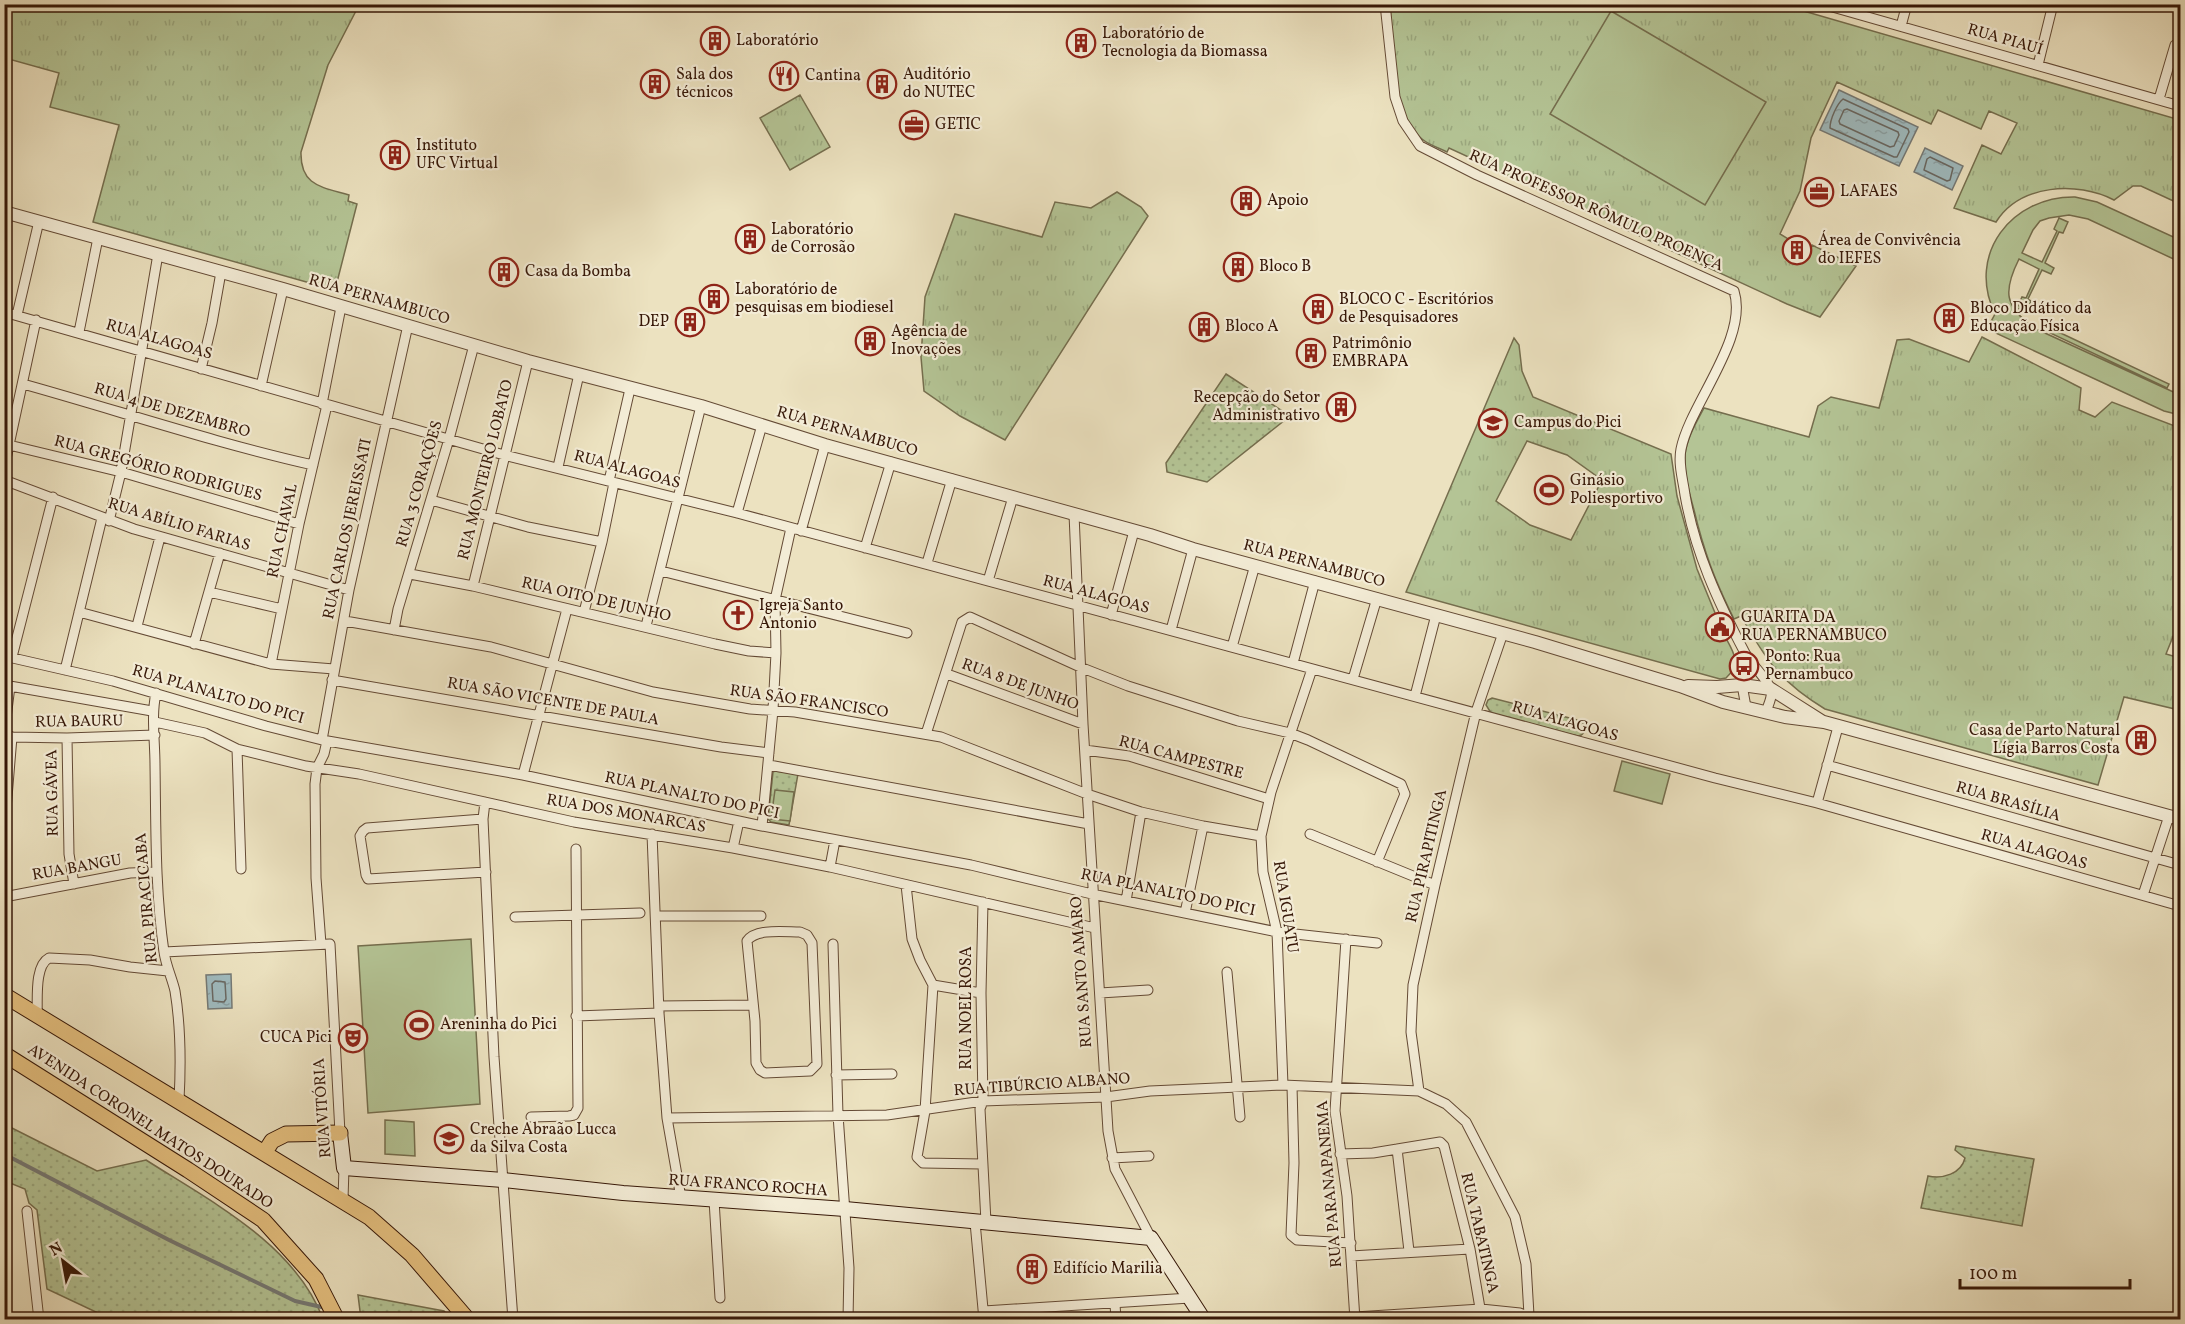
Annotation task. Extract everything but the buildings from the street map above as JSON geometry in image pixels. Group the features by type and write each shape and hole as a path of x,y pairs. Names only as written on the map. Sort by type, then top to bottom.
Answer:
{"main road":[{"name":"AVENIDA CORONEL MATOS DOURADO","path":"4,995 369,1216 412,1256 468,1320"},
{"name":"AVENIDA CORONEL MATOS DOURADO","path":"4,1054 263,1220 316,1279 336,1320"},
{"path":"265,1152 272,1141 286,1134 340,1133"},
{"name":"RUA VITÓRIA","path":"340,1133 344,1168"},
{"name":"RUA FRANCO ROCHA","path":"344,1168 503,1180 681,1198 714,1206 846,1209 1150,1238"},
{"path":"1150,1238 1204,1320"}],"street":[{"name":"RUA PROFESSOR RÔMULO PROENÇA","path":"1385,4 1395,97 1403,121 1420,146 1468,171 1734,291 1737,306 1730,340 1688,429 1681,451 1681,466 1696,547 1707,576 1749,660 1771,689"},
{"name":"RUA PIAUÍ","path":"1822,4 2181,105"},
{"path":"1901,26 1907,4"},
{"path":"2038,65 2053,4"},
{"path":"2159,99 2175,45"},
{"name":"RUA PERNAMBUCO","path":"4,212 283,289 528,361 701,406 825,445 952,479 1193,549 1503,633 1680,686 1723,702 1806,721 1824,722"},
{"path":"18,315 39,221"},
{"path":"78,332 98,238"},
{"path":"65,670 105,520 121,472 158,254"},
{"path":"201,369 212,323 220,272"},
{"path":"261,386 283,289"},
{"name":"RUA CHAVAL","path":"271,664 325,405 341,307"},
{"name":"RUA ALAGOAS","path":"4,312 504,455 737,513 1715,778 1817,803 2075,878 2181,906"},
{"path":"4,468 36,320"},
{"name":"RUA CARLOS JEREISSATI","path":"325,740 332,680 345,621 349,590 408,325"},
{"name":"RUA 3 CORAÇÕES","path":"394,630 398,609 449,439 474,345"},
{"name":"RUA MONTEIRO LOBATO","path":"472,586 528,361"},
{"path":"558,467 579,374"},
{"name":"RUA 4 DE DEZEMBRO","path":"23,384 131,414 188,433 313,465"},
{"path":"584,612 602,542 630,389"},
{"path":"646,626 701,406"},
{"path":"737,513 762,425"},
{"name":"RUA GREGÓRIO RODRIGUES","path":"9,445 121,472 299,524"},
{"path":"762,826 773,710 776,653 775,600 825,445"},
{"path":"865,548 891,462"},
{"path":"927,564 952,479"},
{"name":"RUA ABÍLIO FARIAS","path":"4,480 53,497 105,520 349,590"},
{"path":"8,656 53,497"},
{"path":"988,581 1013,497"},
{"path":"431,500 536,529 602,542"},
{"name":"RUA SANTO AMARO","path":"1074,514 1092,894 1112,1158 1115,1169 1150,1238"},
{"path":"1111,615 1134,531"},
{"path":"137,626 160,537"},
{"path":"1171,630 1193,549"},
{"path":"194,644 220,554"},
{"path":"1232,647 1255,565"},
{"path":"661,571 906,633"},
{"name":"RUA OITO DE JUNHO","path":"410,574 472,586 749,651 776,653"},
{"path":"1293,663 1315,581"},
{"path":"210,592 282,609"},
{"path":"1353,679 1377,598"},
{"path":"523,775 567,609"},
{"path":"79,612 271,664 334,669"},
{"path":"1415,696 1436,615"},
{"path":"926,734 962,622 970,617 1128,686 1238,721 1290,734 1399,783 1405,790 1405,794 1377,862"},
{"name":"RUA SÃO FRANCISCO","path":"345,621 491,647 653,692 750,709 795,712 941,737 1087,794 1141,812 1261,836"},
{"name":"RUA PIRAPITINGA","path":"1419,1090 1411,1014 1413,985 1476,712 1503,633"},
{"name":"RUA PLANALTO DO PICI","path":"8,656 156,693 266,726 325,740 523,775 762,826 971,865 1092,894 1277,932 1377,943"},
{"path":"1746,707 1742,685 1749,660"},
{"name":"RUA IGUATU","path":"1312,669 1269,799 1261,836 1263,872 1277,932 1294,1163 1290,1235 1298,1240 1351,1243"},
{"name":"RUA 8 DE JUNHO","path":"947,674 1083,724"},
{"name":"RUA SÃO VICENTE DE PAULA","path":"332,680 721,747 769,753"},
{"name":"RUA PERNAMBUCO","path":"1680,686 1742,685 1771,689 1824,722 1838,727 2175,817"},
{"path":"4,832 8,736 7,686 152,711"},
{"path":"1766,712 1771,689"},
{"name":"RUA PIRACICABA","path":"156,693 152,711 155,722 156,872 164,952 175,996 182,1063 179,1100"},
{"name":"RUA DOS MONARCAS","path":"155,722 205,733 237,749 317,768 359,774 574,822 733,848 830,867 1095,928"},
{"path":"1817,803 1838,727"},
{"name":"RUA BAURU","path":"8,736 67,738 155,735"},
{"name":"RUA GÁVEA","path":"67,738 69,854 74,884"},
{"name":"RUA VITÓRIA","path":"325,740 324,754 317,768 315,783 316,878 325,944 340,1133"},
{"path":"237,749 241,869"},
{"name":"RUA CAMPESTRE","path":"1085,750 1128,756 1269,799"},
{"path":"769,765 1089,824"},
{"name":"RUA BRASÍLIA","path":"1827,765 2181,865"},
{"path":"485,802 483,819 494,1057 513,1320"},
{"path":"1126,901 1141,812"},
{"path":"2143,895 2155,857 2175,817"},
{"path":"483,819 367,828 360,836 368,879 486,872"},
{"path":"733,848 738,820"},
{"path":"1185,913 1203,826"},
{"path":"652,834 659,1010 667,1118 681,1198"},
{"path":"1310,834 1435,885"},
{"path":"830,867 834,840"},
{"path":"531,1117 562,1117 574,1115 577,1111 579,1099 576,1016 576,849"},
{"name":"RUA BANGU","path":"4,897 130,873 156,872"},
{"path":"906,885 912,939 933,985 925,1111 917,1152 918,1160 923,1163 982,1164"},
{"name":"RUA NOEL ROSA","path":"983,902 981,993 983,1101 980,1109 984,1316"},
{"path":"515,917 640,913"},
{"path":"656,916 761,916"},
{"path":"800,932 807,935 812,943 816,1067 810,1071 762,1072 756,1063 753,1005 747,944 749,938 759,933 800,932"},
{"name":"RUA PARANAPANEMA","path":"1346,939 1335,1111 1347,1196 1355,1318"},
{"path":"164,952 325,944"},
{"path":"833,944 836,1075 846,1209 848,1320"},
{"path":"37,1015 39,971 43,962 49,958 90,960 168,971"},
{"path":"1227,972 1240,1117"},
{"path":"933,985 981,993"},
{"path":"1100,993 1148,990"},
{"path":"576,1016 641,1014 659,1010 753,1005"},
{"path":"836,1075 892,1074"},
{"name":"RUA TIBÚRCIO ALBANO","path":"667,1118 887,1115 983,1101 1106,1097 1150,1091 1287,1085 1337,1089 1419,1090"},
{"path":"1355,1318 1481,1309 1510,1311 1533,1318 1526,1264 1515,1217 1466,1122 1446,1104 1419,1090"},
{"name":"RUA TABATINGA","path":"1397,1149 1440,1142 1445,1148 1470,1249 1482,1320"},
{"path":"1340,1155 1397,1149 1408,1251"},
{"path":"1112,1158 1149,1156"},
{"name":"RUA VITÓRIA","path":"343,1199 344,1168"},
{"path":"714,1206 720,1298"},
{"path":"27,1211 39,1320"},
{"path":"1351,1256 1470,1249"},
{"path":"984,1316 1190,1298"},
{"path":"1115,1304 1116,1320"}],"green space":[{"path":"4,5 359,5 328,65 301,152 304,172 314,183 349,195 348,201 357,204 335,290 93,222 119,125 50,107 59,73 5,58"},
{"path":"1390,5 1783,5 2180,120 2180,204 2141,186 2133,186 2114,200 2083,190 2050,190 2034,193 2006,209 1996,222 1954,208 1982,145 2001,154 2017,123 1989,111 1981,129 1938,110 1931,124 1837,82 1811,138 1800,191 1780,234 1790,240 1784,253 1803,261 1812,245 1856,266 1820,317 1787,304 1449,148 1447,152 1422,139 1404,112 1399,95 1393,57"},
{"path":"1611,11 1766,102 1705,205 1550,114"},
{"path":"800,95 830,147 790,170 760,118"},
{"path":"1117,192 1141,207 1148,216 1005,440 960,416 924,391 921,357 925,297 955,214 1042,237 1055,202 1091,208"},
{"path":"2075,197 2097,202 2180,240 2180,262 2088,219 2069,215 2049,218 2040,221 2033,230 2022,253 2042,262 2057,231 2054,229 2059,218 2068,222 2063,233 2059,232 2045,263 2054,268 2051,274 2042,270 2028,299 2031,301 2026,313 2017,308 2022,297 2026,298 2039,269 2019,259 2010,280 2009,297 2012,305 2034,328 2180,395 2180,415 2164,411 1987,329 1995,314 1988,292 1986,270 1991,250 2000,233 2014,218 2032,206 2052,199"},
{"path":"2050,328 2169,384 2167,388 2048,332"},
{"path":"1982,337 2081,388 2079,410 2095,417 2112,402 2180,428 2180,619 2166,654 2180,658 2180,687 2175,709 2124,697 2098,785 1825,709 1809,699 1776,669 1741,616 1734,619 1711,566 1690,496 1685,455 1690,437 1704,408 1809,437 1818,406 1831,397 1879,408 1897,340 1909,339 1969,362"},
{"path":"1514,338 1519,345 1522,371 1533,397 1671,454 1677,496 1697,569 1720,625 1717,626 1719,631 1722,631 1734,655 1734,666 1726,678 1720,679 1406,592","holes":["1527,441 1567,455 1602,480 1571,540 1530,525 1496,501"]},
{"path":"1226,374 1290,416 1207,482 1167,472 1166,463"},
{"path":"1492,698 1581,721 1584,731 1577,736 1491,713 1486,705"},
{"path":"1622,761 1670,774 1662,804 1614,791"},
{"path":"773,772 798,774 789,825 771,822 768,819"},
{"path":"775,790 794,792 790,821 771,819"},
{"name":"Areninha do Pici","path":"471,939 480,1104 368,1113 358,946"},
{"path":"385,1120 414,1122 415,1156 385,1154"},
{"path":"4,1124 97,1171 146,1160 223,1209 272,1247 293,1268 310,1292 323,1319 222,1319 98,1313 47,1289 37,1210 29,1203 25,1189 5,1181"},
{"path":"1956,1146 2034,1159 2022,1226 1921,1208 1928,1176 1940,1177 1951,1174 1963,1163 1965,1158 1955,1150"},
{"path":"358,1295 444,1311 451,1319 361,1319"}],"water":[{"path":"1839,90 1918,127 1899,166 1820,130"},
{"path":"1925,148 1963,166 1952,190 1914,172"},
{"path":"231,974 232,1008 208,1009 206,975"}],"waterway":[{"path":"4,1154 169,1240 295,1301 326,1308"},
{"path":"363,1317 376,1320"}],"place":[{"name":"Laboratório","path":"715,41"},
{"name":"Laboratório de Tecnologia da Biomassa","path":"1081,43"},
{"name":"Cantina","path":"784,76"},
{"name":"Sala dos técnicos","path":"655,84"},
{"name":"Auditório do NUTEC","path":"882,84"},
{"name":"GETIC","path":"914,125"},
{"name":"Instituto UFC Virtual","path":"395,155"},
{"name":"LAFAES","path":"1819,192"},
{"name":"Apoio","path":"1246,201"},
{"name":"Laboratório de Corrosão","path":"750,239"},
{"name":"Área de Convivência do IEFES","path":"1797,250"},
{"name":"Bloco B","path":"1238,267"},
{"name":"Casa da Bomba","path":"504,272"},
{"name":"Laboratório de pesquisas em biodiesel","path":"714,299"},
{"name":"BLOCO C - Escritórios de Pesquisadores","path":"1318,309"},
{"name":"Bloco Didático da Educação Física","path":"1949,318"},
{"name":"DEP","path":"690,322"},
{"name":"Bloco A","path":"1204,327"},
{"name":"Agência de Inovações","path":"870,341"},
{"name":"Patrimônio EMBRAPA","path":"1311,353"},
{"name":"Recepção do Setor Administrativo","path":"1341,407"},
{"name":"Campus do Pici","path":"1493,423"},
{"name":"Ginásio Poliesportivo","path":"1549,490"},
{"name":"Igreja Santo Antonio","path":"738,615"},
{"name":"GUARITA DA RUA PERNAMBUCO","path":"1720,627"},
{"name":"Ponto: Rua Pernambuco","path":"1744,666"},
{"name":"Casa de Parto Natural Lígia Barros Costa","path":"2141,740"},
{"name":"Areninha do Pici","path":"419,1025"},
{"name":"CUCA Pici","path":"353,1038"},
{"name":"Creche Abraão Lucca da Silva Costa","path":"449,1139"},
{"name":"Edifício Marilia","path":"1032,1269"}]}
